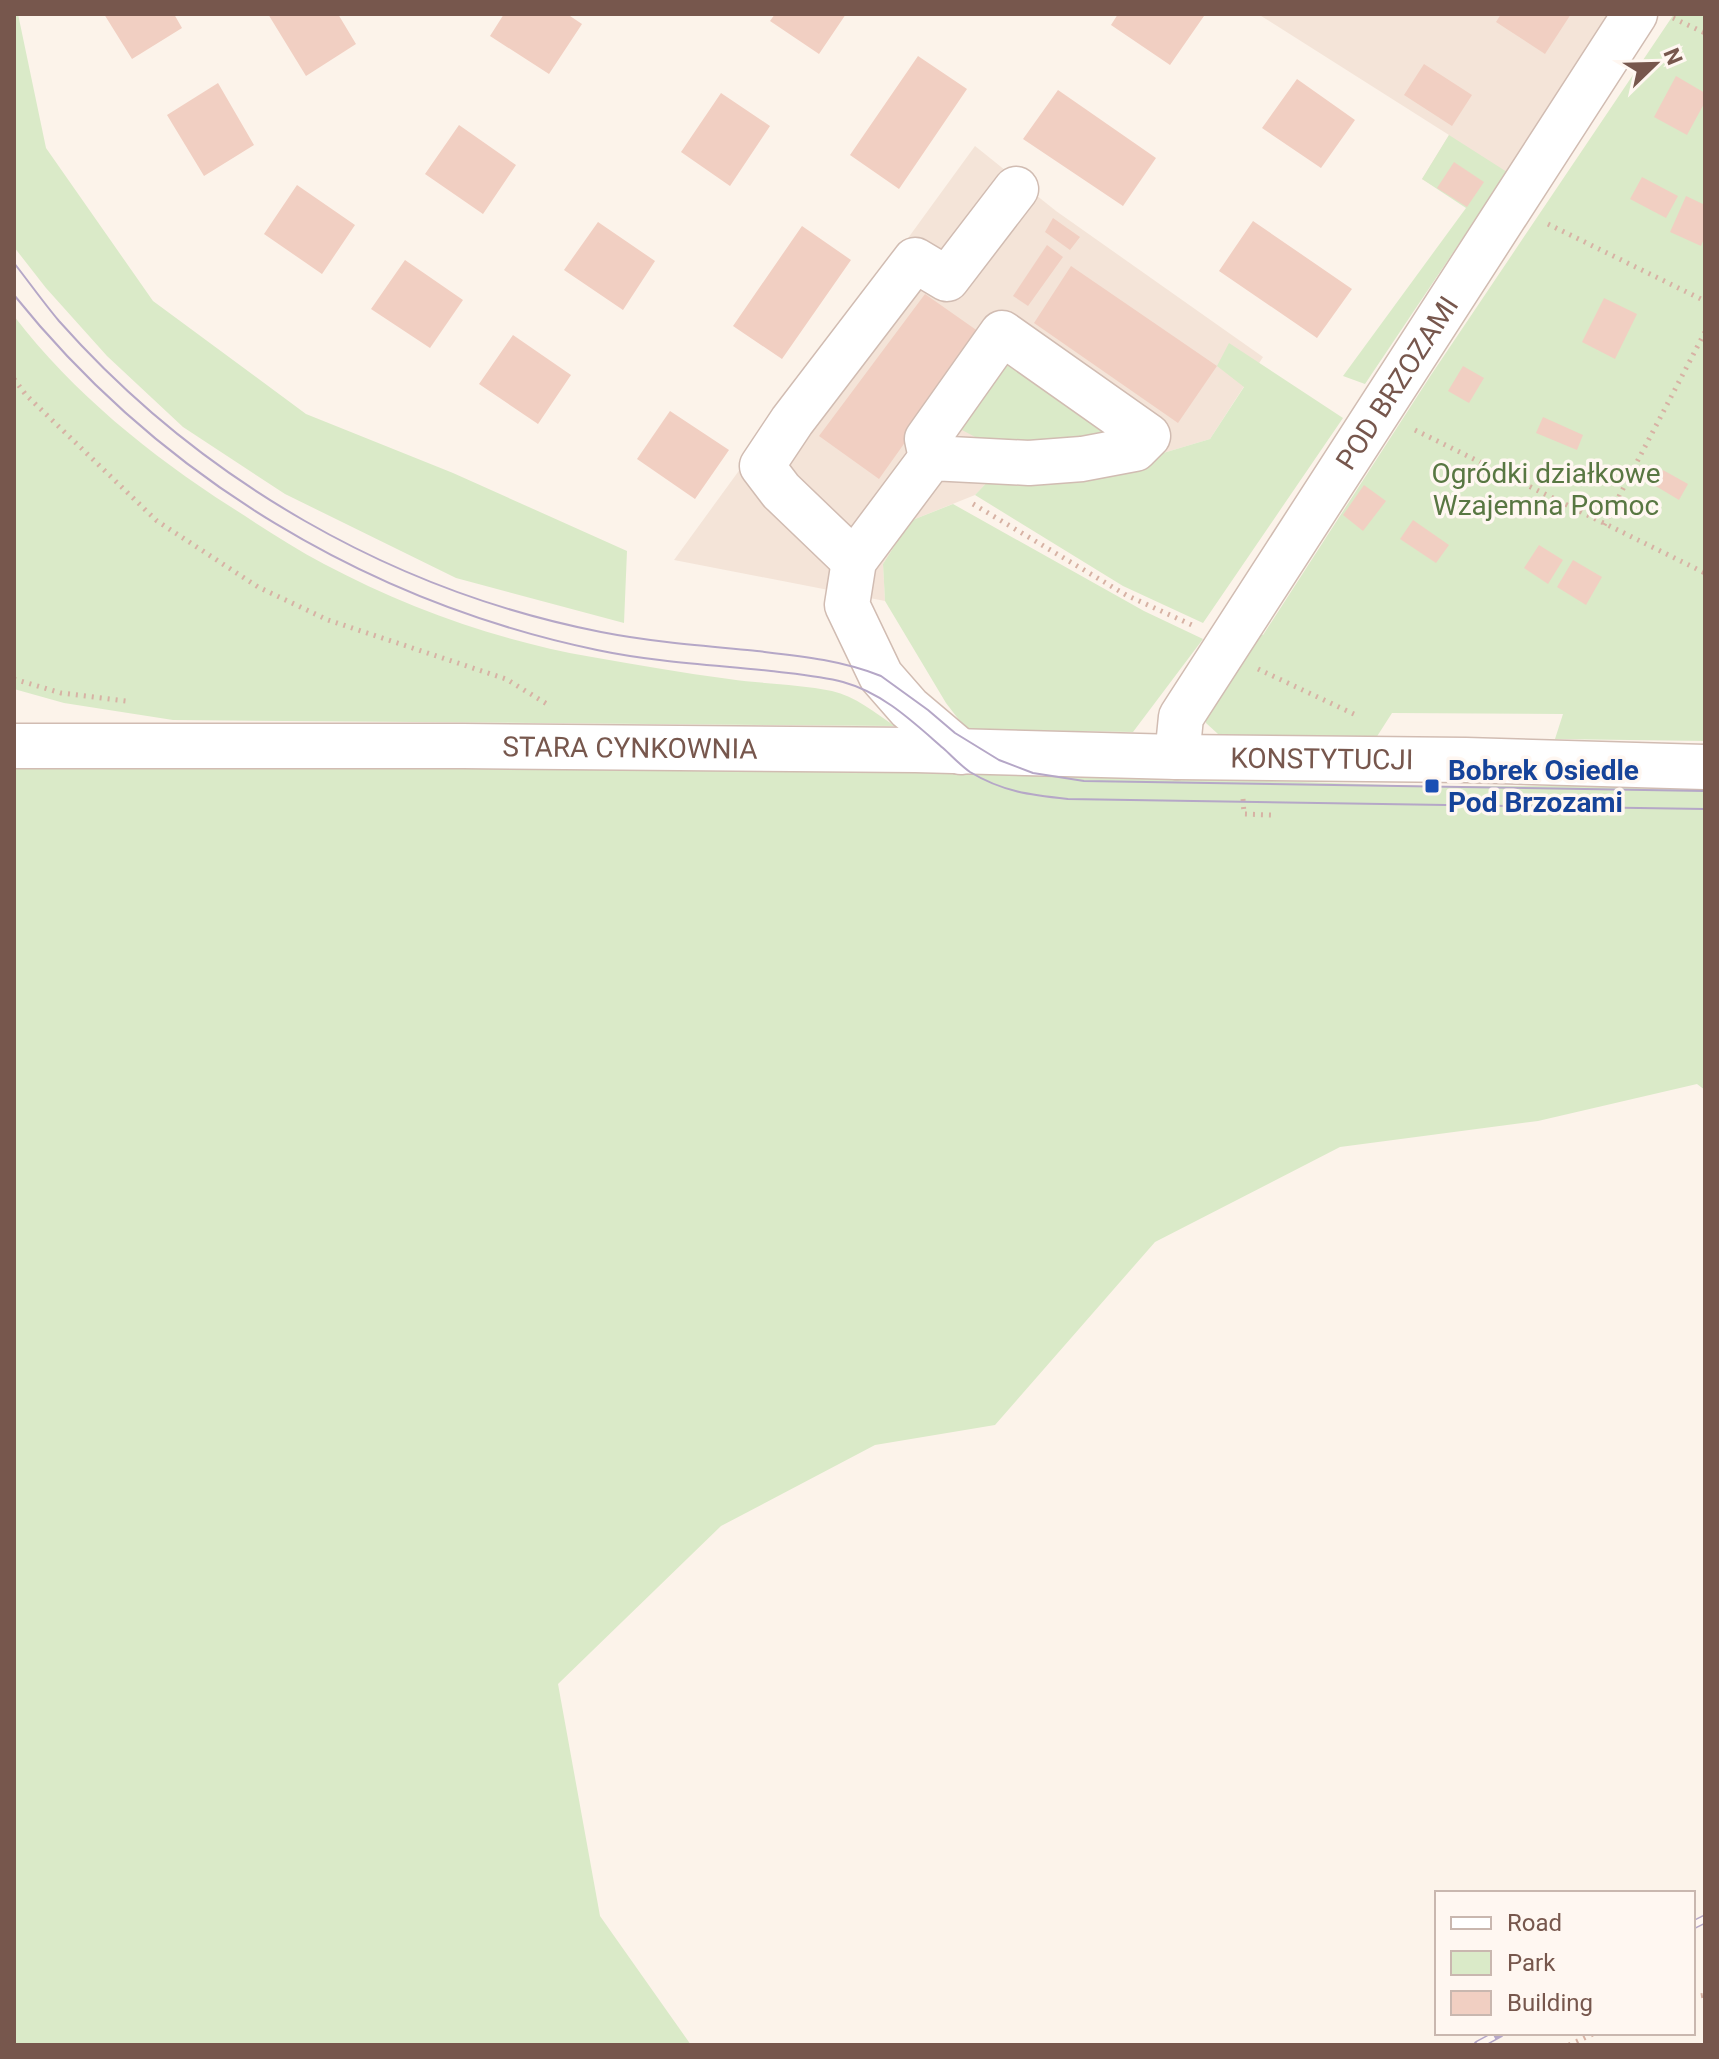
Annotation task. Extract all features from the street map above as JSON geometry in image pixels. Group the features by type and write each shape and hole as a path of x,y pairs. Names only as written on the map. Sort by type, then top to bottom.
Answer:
{"street":[{"name":"POD BRZOZAMI","path":"1177,757 1181,717 1635,14"},
{"path":"854,561 781,491 762,466 792,421 915,260 947,279 1016,189"},
{"path":"928,462 854,561 847,605 881,676 909,708 961,752"},
{"name":"STARA CYNKOWNIA","path":"14,723 82,745"},
{"name":"STARA CYNKOWNIA","path":"14,746 479,746 1177,757"},
{"name":"KONSTYTUCJI","path":"1177,757 1466,760 1705,767"}],"path":[{"path":"1666,14 1705,33"},
{"path":"1511,206 1705,301"},
{"path":"1604,525 1705,332"},
{"path":"14,379 26,395 157,521 258,587 328,620 506,679 548,705"},
{"path":"1379,410 1705,573"},
{"path":"928,462 969,502 1113,587 1229,642"},
{"path":"1569,2045 1591,2035"}],"shaded area":[{"path":"1258,14 1608,14 1479,214 1422,179 1449,135"},
{"path":"975,146 1056,211 1263,357 1210,439 1093,474 993,476 975,495 910,521 883,564 885,601 674,560"}],"green space":[{"path":"14,14 18,14 46,148 153,301 306,414 453,473 627,551 624,623 456,578 285,494 183,427 107,356 14,247"},
{"name":"Ogródki działkowe Wzajemna Pomoc","path":"1674,14 1705,14 1705,741 1555,739 1563,714 1392,713 1376,738 1218,734 1206,723 1204,696 1252,628 1263,635 1431,375"},
{"path":"1449,135 1507,172 1365,384 1343,376 1466,208 1422,179"},
{"path":"14,316 87,397 171,466 312,557 388,595 454,621 557,650 695,674 840,693 895,726 173,720 64,703 14,689"},
{"path":"1229,343 1343,418 1203,623 1123,586 975,495 993,476 1093,474 1210,439 1244,387 1217,366"},
{"path":"1011,348 1117,426 1106,443 994,447 962,430 964,412"},
{"path":"953,504 1144,611 1203,639 1133,732 966,729 946,703 885,601 883,564 910,521"},
{"path":"14,768 903,769 1421,786 1705,786 1705,1090 1697,1084 1538,1121 1340,1147 1155,1242 995,1425 875,1445 721,1526 558,1684 600,1916 691,2045 14,2045"}],"building":[{"path":"104,14 174,14 182,28 132,59"},
{"path":"268,14 338,14 356,44 306,76"},
{"path":"504,14 567,14 582,24 549,74 490,36"},
{"path":"775,14 846,14 819,54 770,21"},
{"path":"1118,14 1204,16 1170,65 1111,25"},
{"path":"1501,14 1571,14 1545,54 1496,22"},
{"path":"918,56 967,89 899,189 850,155"},
{"path":"1424,64 1472,95 1452,126 1404,95"},
{"path":"1676,76 1705,93 1705,102 1687,135 1654,117"},
{"path":"1297,79 1355,120 1321,168 1262,128"},
{"path":"218,83 254,145 204,176 167,115"},
{"path":"1058,90 1156,158 1123,206 1023,139"},
{"path":"721,93 770,126 730,186 681,152"},
{"path":"459,125 516,165 483,214 425,174"},
{"path":"1454,162 1484,182 1467,207 1437,188"},
{"path":"1642,177 1678,196 1666,218 1630,199"},
{"path":"297,185 355,225 322,274 264,234"},
{"path":"1686,196 1705,205 1705,236 1701,246 1670,232"},
{"path":"1053,218 1080,237 1070,250 1045,232"},
{"path":"1253,221 1352,289 1317,338 1219,271"},
{"path":"598,222 655,261 623,310 564,270"},
{"path":"802,226 851,260 782,359 733,326"},
{"path":"1047,245 1063,257 1028,306 1013,296"},
{"path":"405,260 463,300 430,348 371,309"},
{"path":"1071,266 1217,366 1178,423 1034,323"},
{"path":"925,294 982,334 879,479 819,436"},
{"path":"1604,298 1637,314 1615,359 1582,342"},
{"path":"513,335 571,375 538,424 479,384"},
{"path":"1463,366 1484,378 1469,403 1448,391"},
{"path":"670,411 729,450 695,499 637,459"},
{"path":"1543,417 1583,435 1577,450 1536,433"},
{"path":"1663,470 1688,484 1679,500 1654,485"},
{"path":"1364,485 1386,501 1363,531 1343,515"},
{"path":"1413,520 1449,545 1436,563 1400,539"},
{"path":"1539,545 1563,560 1548,584 1524,568"},
{"path":"1573,560 1602,577 1586,605 1557,587"}],"tram line":[{"path":"14,263 59,321 114,378 174,431 237,478 304,521 375,558 448,588 523,613 601,632 805,657 866,671 881,676 955,733 999,760 1033,773 1084,781 1705,791"},
{"path":"14,295 72,361 135,421 203,475 275,523 351,565 430,600 512,628 597,650 807,675 858,687 896,709 970,772 1006,788 1068,799 1705,809"}],"railway":[{"path":"1695,1924 1705,1919"},
{"path":"1478,2045 1496,2035"}],"place":[{"name":"Bobrek Osiedle Pod Brzozami","path":"1432,786"}]}
